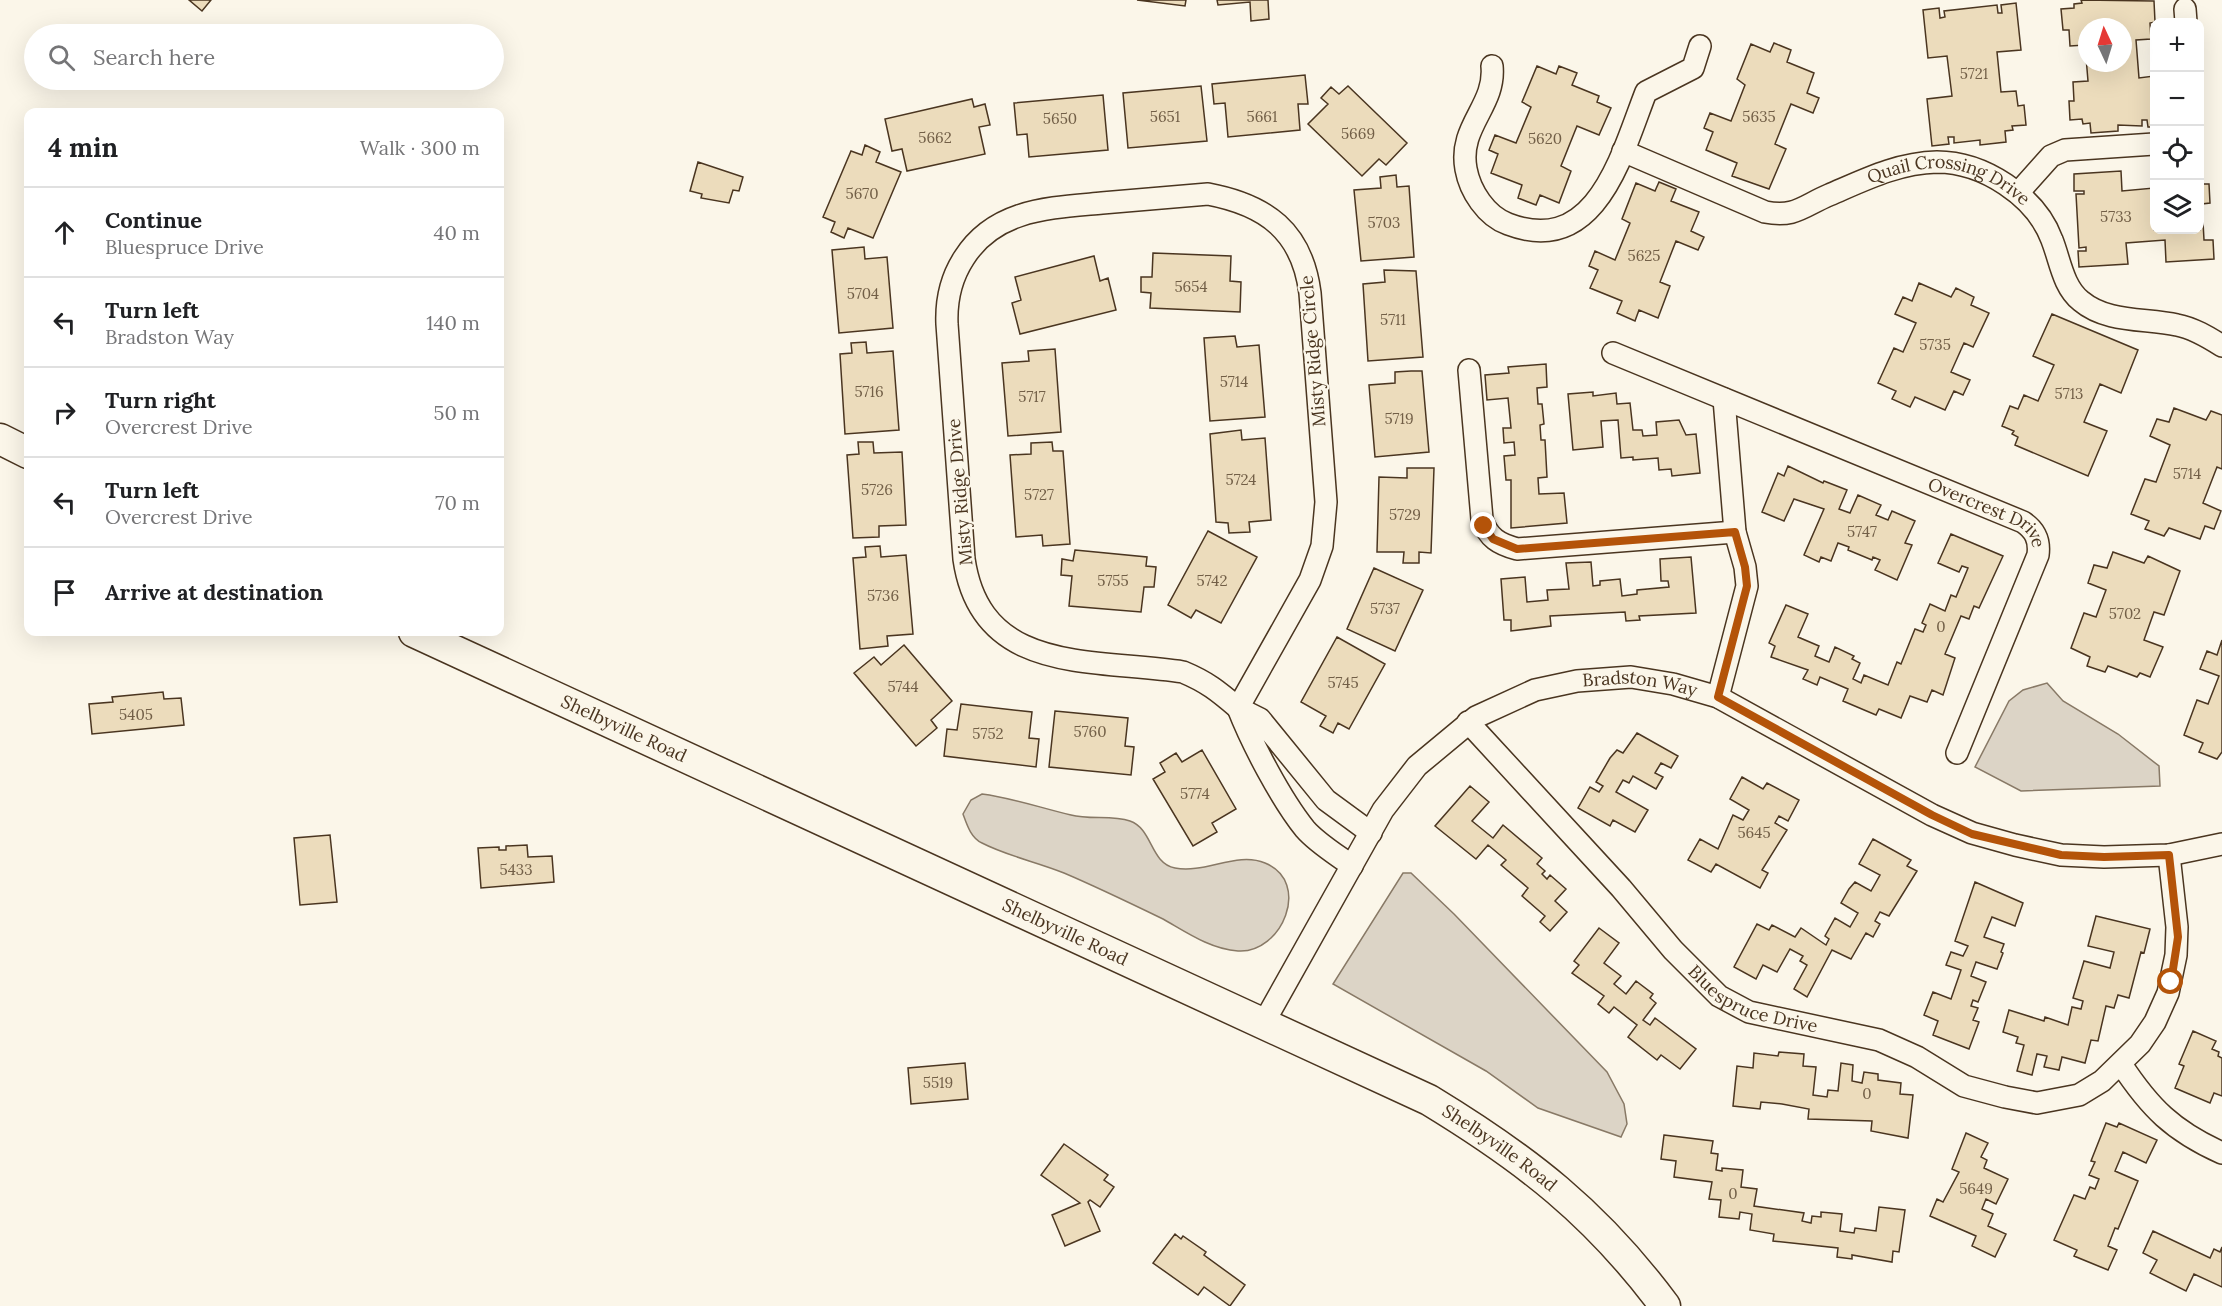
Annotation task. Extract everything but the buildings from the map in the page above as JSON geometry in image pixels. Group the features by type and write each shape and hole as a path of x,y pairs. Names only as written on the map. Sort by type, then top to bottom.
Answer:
{"main road":[{"path":"0,439 24,451"},
{"name":"Shelbyville Road","path":"423,636 1429,1100 1502,1145 1553,1184 1615,1244 1665,1306"}],"street":[{"path":"1492,66 1493,87 1469,131 1465,159 1474,194 1495,217 1506,224 1530,231 1556,229 1571,223 1596,204 1623,151 1646,92 1693,68 1700,46"},
{"path":"2018,193 2051,156 2065,150 2150,144"},
{"name":"Quail Crossing Drive","path":"1623,151 1765,212 1778,214 1801,211 1821,199 1880,173 1910,164 1939,162 1964,166 2018,193 2043,221 2067,283 2079,300 2112,317 2192,329 2222,346"},
{"name":"Misty Ridge Circle","path":"1044,208 1208,194 1223,196 1249,204 1271,218 1286,233 1303,262 1310,293 1326,502 1325,530 1310,580 1238,708"},
{"name":"Misty Ridge Drive","path":"1044,208 1004,220 982,235 960,265 949,293 947,324 962,535 966,574 971,588 984,612 1002,632 1033,651 1183,672 1206,682 1226,695 1238,708 1260,719 1326,800 1371,833"},
{"name":"Overcrest Drive","path":"1613,353 2023,522 2034,532 2038,540 2038,555 1957,753"},
{"path":"1469,370 1482,519 1486,529 1498,543 1517,549 1735,532"},
{"path":"1718,697 1747,586 1745,567 1735,532 1724,399"},
{"name":"Bradston Way","path":"1263,1024 1383,810 1417,766 1467,722 1535,690 1577,681 1631,677 1673,684 1718,697 1932,815 1972,834 2061,855 2104,857 2169,855 2222,844"},
{"name":"Misty Ridge Drive","path":"1238,708 1246,729 1294,813 1307,831 1352,866"},
{"name":"Bluespruce Drive","path":"1467,722 1621,888 1673,950 1719,996 1749,1012 1879,1040 1917,1057 1964,1086 2037,1102 2079,1095 2102,1081 2140,1044 2155,1022 2168,993 2175,966 2177,927 2169,855"},
{"path":"2121,1064 2165,1120 2222,1153"}],"shaded area":[{"path":"2047,683 2063,701 2118,734 2159,766 2160,786 2021,791 1975,767 2009,701 2023,690"},
{"path":"982,794 1078,816 1130,821 1143,831 1161,860 1175,868 1198,868 1243,860 1265,863 1279,872 1287,885 1289,900 1286,915 1278,929 1267,941 1254,949 1238,951 1218,947 1089,884 978,841 970,831 963,814 971,800"},
{"path":"1403,873 1411,873 1454,914 1607,1072 1624,1104 1627,1124 1621,1137 1538,1108 1486,1071 1333,984"}],"route":[{"path":"1484,526 1493,539 1504,546 1517,549 1735,532 1745,567 1747,586 1718,697 1932,815 1972,834 2061,855 2104,857 2169,855 2178,937 2171,982"}]}
